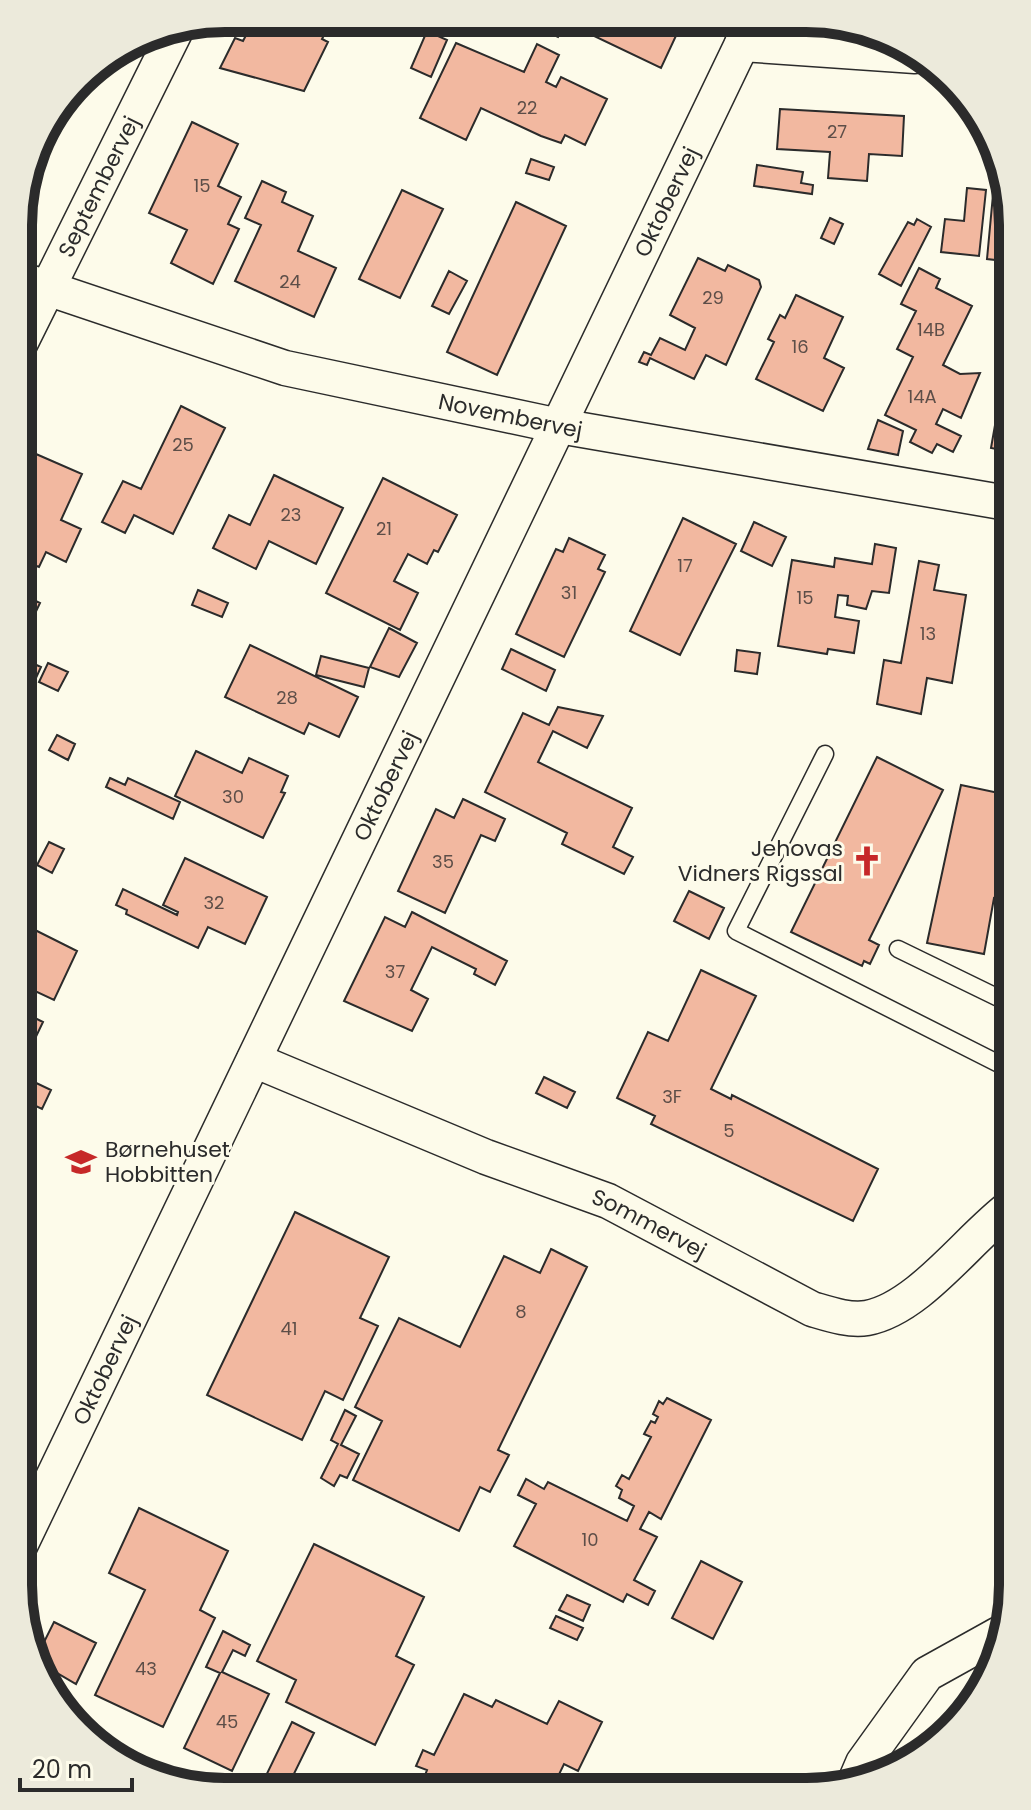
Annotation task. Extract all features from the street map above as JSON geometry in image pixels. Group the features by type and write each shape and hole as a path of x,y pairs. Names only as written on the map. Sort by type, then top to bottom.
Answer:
{"street":[{"path":"747,33 893,53"},
{"name":"Oktobervej","path":"32,1521 747,33"},
{"name":"Septembervej","path":"33,284 170,40"},
{"name":"Novembervej","path":"33,284 285,368 559,426 999,502"},
{"name":"Sommervej","path":"254,1060 486,1157 608,1201 812,1309 839,1317 865,1318 889,1310 913,1295 999,1218"},
{"path":"860,1770 927,1674 991,1638"}],"lane":[{"path":"825,754 736,931 999,1064"},
{"path":"898,949 999,998"}],"building":[{"path":"248,32 326,32 322,39 328,42 304,91 220,68 235,38 243,41"},
{"path":"427,32 447,40 431,77 411,68"},
{"path":"586,32 678,32 661,68"},
{"path":"456,43 524,72 537,44 559,55 546,82 556,87 561,77 607,99 585,145 565,135 561,143 541,136 481,108 466,140 420,118"},
{"path":"780,109 904,116 902,156 869,154 867,181 828,178 830,152 777,149"},
{"path":"192,122 238,144 218,186 241,197 228,224 239,229 213,284 171,263 187,230 149,213"},
{"path":"531,159 554,167 549,180 526,173"},
{"path":"757,165 803,172 801,183 813,185 812,194 754,186"},
{"path":"262,181 286,192 282,202 313,216 298,251 336,268 314,317 235,281 261,225 245,218"},
{"path":"994,185 999,260 987,259"},
{"path":"967,188 986,190 979,256 941,252 945,219 964,221"},
{"path":"402,190 443,209 400,298 359,279"},
{"path":"516,202 566,226 497,375 447,352"},
{"path":"830,218 843,224 834,244 821,238"},
{"path":"917,219 931,227 901,286 879,274 908,222 914,225"},
{"path":"698,258 725,271 728,265 759,280 761,287 726,365 706,355 694,379 650,358 647,365 639,362 644,352 651,355 660,338 685,350 695,328 670,315"},
{"path":"919,268 940,279 936,288 972,306 943,365 960,374 980,373 961,418 943,409 936,424 961,436 953,452 937,444 932,453 910,442 916,430 885,415 913,357 897,349 916,311 901,304"},
{"path":"449,271 467,281 449,314 432,306"},
{"path":"796,295 843,317 824,358 844,368 823,411 756,379 774,342 768,339 780,315 785,318"},
{"path":"181,406 225,428 173,534 134,515 125,533 102,522 123,481 141,489"},
{"path":"998,408 999,408 999,449 991,448"},
{"path":"878,420 903,431 898,455 868,449"},
{"path":"36,454 82,474 61,520 81,529 66,562 46,552 39,567 34,565 32,569 32,462"},
{"path":"274,475 343,508 316,564 269,541 256,569 213,548 229,515 250,525"},
{"path":"383,478 457,515 438,552 434,550 427,564 408,554 394,581 418,593 400,630 326,593"},
{"path":"683,518 736,544 680,655 630,631"},
{"path":"754,522 786,537 772,566 741,551"},
{"path":"569,538 605,555 598,569 605,572 564,657 516,634 556,549 563,552"},
{"path":"875,544 896,548 889,593 872,591 866,609 847,605 848,596 838,595 835,617 859,621 854,653 828,649 827,654 778,646 792,560 834,567 835,558 872,564"},
{"path":"919,561 939,565 934,590 966,595 952,683 927,678 921,714 877,704 884,660 901,663"},
{"path":"198,590 228,603 222,617 192,605"},
{"path":"32,599 40,603 32,620"},
{"path":"389,628 417,643 399,677 370,667"},
{"path":"250,645 358,697 339,737 309,723 304,734 225,697"},
{"path":"511,649 555,670 546,691 502,669"},
{"path":"737,650 760,653 757,674 735,671"},
{"path":"321,656 369,668 364,687 316,675"},
{"path":"32,663 41,667 32,687"},
{"path":"48,663 68,672 58,691 39,682"},
{"path":"558,707 603,716 587,748 553,731 538,762 632,808 613,847 633,857 624,874 562,844 567,833 485,792 523,713 549,725"},
{"path":"57,735 75,744 68,760 49,750"},
{"path":"196,751 242,773 249,758 288,776 281,792 285,793 263,838 175,796"},
{"name":"Jehovas Vidners Rigssal","path":"877,757 943,790 869,940 879,945 870,964 864,961 862,966 791,932"},
{"path":"110,778 125,785 128,778 180,802 173,819 106,787"},
{"path":"961,785 999,793 999,899 994,898 984,954 927,943"},
{"path":"463,799 505,819 495,841 481,835 445,913 398,891 436,809 454,818"},
{"path":"49,842 64,849 52,873 37,865"},
{"path":"185,858 267,897 245,944 208,927 198,948 126,914 127,910 116,905 123,889 177,915 178,912 163,905"},
{"path":"689,891 724,908 709,939 674,921"},
{"path":"412,912 507,961 495,985 474,974 476,969 432,947 411,990 428,999 412,1031 344,1001 385,917 405,927"},
{"path":"32,928 77,951 54,1000 33,990 32,992"},
{"path":"701,970 756,996 711,1089 731,1099 732,1095 878,1169 853,1221 651,1124 655,1116 617,1098 648,1032 668,1041"},
{"path":"32,1016 43,1022 32,1045"},
{"path":"544,1077 575,1092 567,1108 536,1093"},
{"path":"32,1081 51,1090 42,1109 32,1104"},
{"path":"295,1212 389,1257 360,1318 378,1326 343,1400 325,1391 302,1440 207,1395"},
{"path":"551,1249 587,1267 498,1450 509,1455 490,1492 480,1487 459,1531 353,1480 382,1421 355,1407 399,1318 460,1347 504,1256 540,1273"},
{"path":"667,1398 711,1420 661,1519 649,1512 640,1529 657,1537 634,1580 655,1591 648,1605 627,1594 623,1602 514,1546 536,1504 518,1495 526,1479 544,1489 548,1482 627,1521 634,1506 619,1498 622,1490 616,1486 622,1475 629,1479 651,1437 644,1434 651,1421 655,1423 658,1417 653,1414 659,1401 663,1404"},
{"path":"345,1410 356,1416 341,1445 359,1454 347,1478 340,1475 334,1486 321,1478 338,1444 331,1440"},
{"path":"139,1508 228,1551 200,1610 215,1618 163,1727 95,1695 145,1590 109,1573"},
{"path":"314,1544 424,1597 396,1656 414,1665 375,1745 286,1702 296,1680 257,1661"},
{"path":"701,1561 742,1582 713,1639 672,1618"},
{"path":"567,1595 590,1605 583,1621 559,1610"},
{"path":"556,1616 583,1628 577,1640 550,1628"},
{"path":"54,1622 96,1643 76,1684 52,1670 42,1646"},
{"path":"223,1631 250,1645 245,1656 233,1650 222,1672 269,1694 232,1771 184,1748 220,1673 206,1667"},
{"path":"464,1694 492,1707 496,1700 547,1724 559,1701 602,1722 578,1771 564,1764 557,1778 424,1778 427,1770 416,1766 423,1750 434,1755"},
{"path":"292,1722 314,1733 292,1778 265,1778"}],"place":[{"name":"Jehovas Vidners Rigssal","path":"867,861"},
{"name":"Børnehuset Hobbitten","path":"81,1162"}]}
